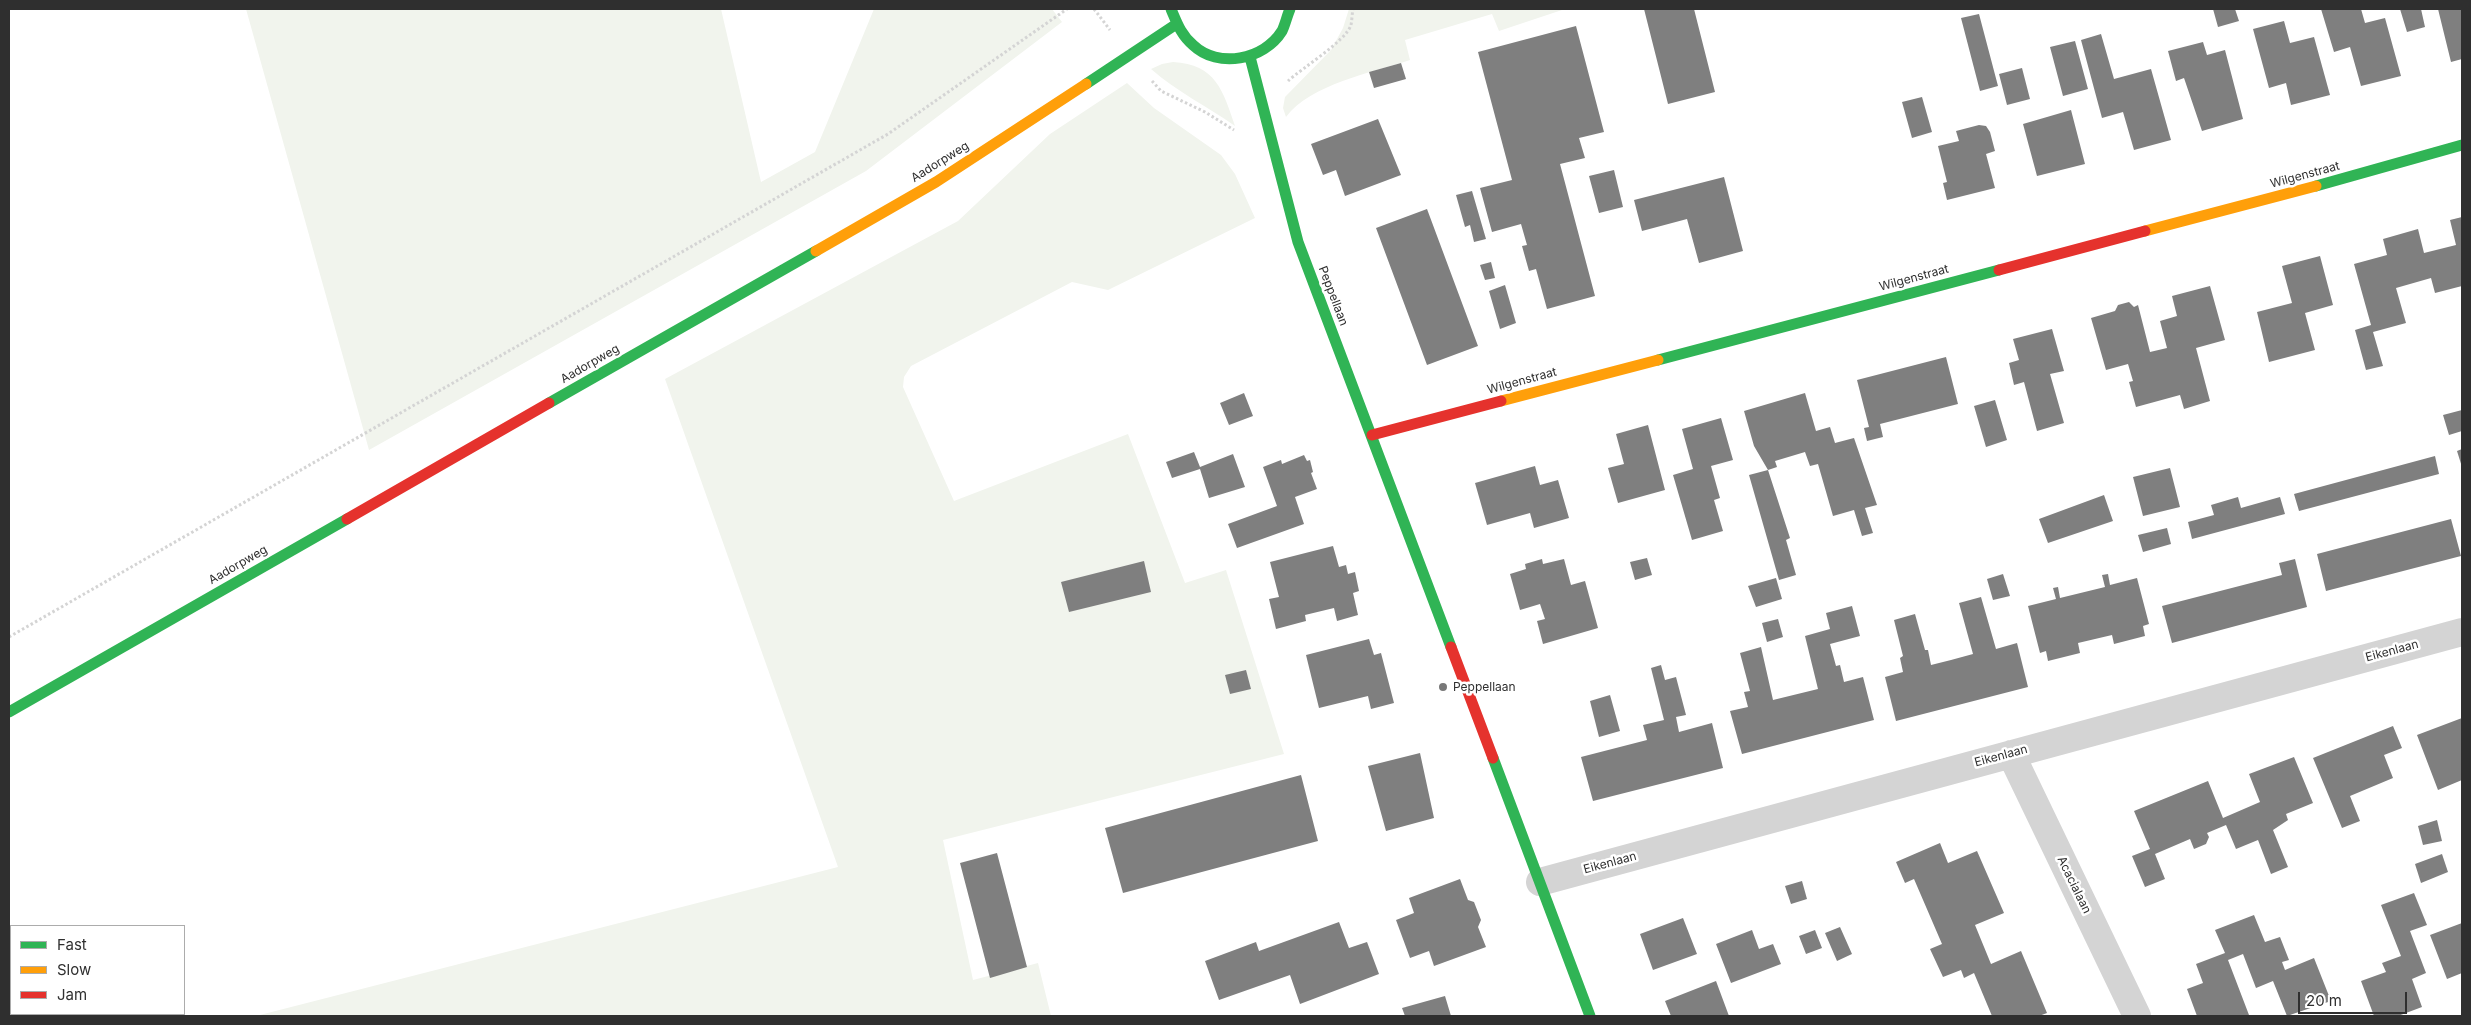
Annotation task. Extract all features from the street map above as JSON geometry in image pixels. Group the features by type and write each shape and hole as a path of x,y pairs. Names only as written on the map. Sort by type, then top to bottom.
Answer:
{"street":[{"path":"1171,9 1174,25 1193,48 1220,60 1250,57 1272,44 1287,23 1290,9"},
{"name":"Aadorpweg","path":"9,712 936,182 1130,56 1174,25"},
{"name":"Peppellaan","path":"1250,57 1260,107 1275,151 1298,242 1590,1016"},
{"name":"Wilgenstraat","path":"1372,435 2356,176 2462,145"},
{"name":"Eikenlaan","path":"1540,882 2462,632"},
{"name":"Acacialaan","path":"2012,754 2137,1016"}],"path":[{"path":"9,637 888,134 1067,9"},
{"path":"1094,9 1130,56 1161,91 1275,151"},
{"path":"1260,107 1304,66 1334,45 1351,26 1353,9"}],"shaded area":[{"path":"246,9 721,9 761,182 815,152 874,9 1052,9 1062,22 866,171 369,450"},
{"path":"1349,9 1565,9 1499,31 1492,14 1405,40 1410,60 1360,75 1326,88 1310,96 1286,117 1283,108 1285,97 1331,50 1343,28"},
{"path":"1173,62 1199,68 1216,82 1235,126 1171,85 1151,69"},
{"path":"1127,83 1154,108 1221,155 1235,174 1255,218 1108,290 1072,282 911,366 904,377 903,387 954,501 1128,434 1185,583 1226,570 1284,754 943,840 973,980 1038,963 1051,1016 256,1016 838,867 665,379 958,221 1050,134"}],"building":[{"path":"1644,9 1694,9 1715,92 1668,104"},
{"path":"2213,9 2235,9 2239,21 2218,27"},
{"path":"2321,9 2361,9 2365,23 2385,18 2401,76 2361,86 2350,47 2334,52"},
{"path":"2400,9 2421,9 2425,27 2407,32"},
{"path":"2438,9 2462,9 2462,59 2451,62"},
{"path":"1979,14 1998,86 1980,91 1961,18"},
{"path":"2284,21 2290,43 2314,37 2330,95 2291,105 2286,83 2269,88 2253,29"},
{"path":"1576,26 1604,132 1579,138 1585,158 1560,164 1595,296 1547,309 1536,269 1529,271 1522,246 1527,245 1521,224 1492,232 1480,188 1512,180 1478,52"},
{"path":"2101,34 2114,79 2151,69 2171,140 2134,150 2123,112 2102,118 2081,40"},
{"path":"2075,41 2088,89 2063,96 2050,47"},
{"path":"2203,42 2207,55 2225,50 2243,119 2202,131 2184,78 2176,81 2168,51"},
{"path":"1401,63 1406,79 1374,88 1369,72"},
{"path":"2022,68 2030,99 2007,105 1999,74"},
{"path":"1922,97 1932,132 1912,138 1902,102"},
{"path":"2071,110 2085,164 2037,176 2023,124"},
{"path":"1378,119 1401,175 1345,196 1336,170 1323,175 1311,144"},
{"path":"1979,125 1986,126 1990,132 1995,151 1986,154 1995,188 1947,200 1943,183 1947,182 1938,146 1959,141 1956,131"},
{"path":"1614,170 1623,207 1599,213 1589,176"},
{"path":"1724,177 1743,251 1699,263 1687,219 1642,231 1634,200"},
{"path":"1472,191 1486,239 1474,242 1470,225 1465,227 1456,195"},
{"path":"1427,209 1478,346 1427,365 1376,228"},
{"path":"2462,217 2462,286 2435,293 2431,278 2396,288 2406,323 2373,332 2383,366 2366,370 2355,330 2371,325 2354,264 2387,255 2383,239 2418,229 2424,253 2456,245 2450,220"},
{"path":"2320,256 2333,305 2305,313 2315,350 2269,362 2257,312 2292,303 2282,266"},
{"path":"1491,262 1495,278 1485,280 1480,265"},
{"path":"1505,285 1516,323 1500,329 1489,291"},
{"path":"2210,286 2225,340 2196,348 2210,401 2184,409 2180,395 2136,407 2129,382 2133,381 2128,364 2106,370 2091,318 2115,311 2118,305 2129,302 2134,307 2138,305 2150,352 2167,348 2160,321 2177,316 2172,296"},
{"path":"2052,329 2064,371 2050,374 2064,423 2037,431 2024,382 2014,385 2009,363 2019,360 2013,339"},
{"path":"1946,357 1958,404 1880,424 1883,437 1867,441 1864,428 1869,427 1857,380"},
{"path":"1244,393 1253,416 1229,425 1220,403"},
{"path":"1805,393 1816,431 1830,427 1835,443 1854,438 1877,505 1865,508 1873,533 1862,536 1854,510 1833,516 1818,464 1810,466 1805,452 1775,461 1777,467 1768,470 1754,446 1744,411"},
{"path":"1995,400 2007,440 1986,447 1974,406"},
{"path":"2462,410 2462,431 2449,435 2443,415"},
{"path":"1721,418 1733,460 1711,466 1720,498 1714,500 1723,531 1692,540 1673,475 1693,469 1682,429"},
{"path":"1648,425 1665,490 1618,503 1608,468 1624,464 1616,434"},
{"path":"2462,449 2462,467 2457,451"},
{"path":"1194,452 1200,467 1233,454 1245,487 1209,498 1200,469 1172,478 1166,462"},
{"path":"1304,455 1307,461 1310,460 1313,472 1311,473 1317,489 1295,497 1304,524 1237,548 1228,524 1277,506 1263,467 1281,460 1282,464"},
{"path":"2435,456 2439,474 2299,511 2294,494"},
{"path":"1535,466 1540,485 1558,480 1569,518 1534,528 1530,513 1487,525 1475,483"},
{"path":"2170,468 2180,507 2143,516 2133,477"},
{"path":"1768,470 1790,538 1786,540 1796,575 1779,580 1749,475"},
{"path":"2104,495 2113,521 2048,543 2039,519"},
{"path":"2238,497 2241,508 2280,497 2285,514 2192,539 2188,522 2214,515 2211,505"},
{"path":"2451,519 2461,556 2326,591 2317,554"},
{"path":"2167,528 2171,544 2143,552 2138,535"},
{"path":"1333,546 1339,567 1346,565 1348,574 1355,572 1359,591 1353,593 1358,615 1337,621 1334,608 1305,615 1306,621 1276,629 1269,599 1279,597 1270,562"},
{"path":"1647,558 1652,575 1635,580 1630,562"},
{"path":"1542,559 1543,564 1564,559 1571,585 1585,581 1598,628 1543,644 1537,621 1545,619 1540,604 1520,610 1510,574 1526,569 1525,564"},
{"path":"2295,559 2307,607 2172,643 2162,606 2282,575 2279,563"},
{"path":"1144,561 1151,592 1069,612 1061,582"},
{"path":"2003,574 2010,596 1993,600 1987,579"},
{"path":"2108,574 2110,585 2137,578 2149,624 2143,626 2145,636 2114,644 2112,635 2078,643 2080,653 2048,661 2046,651 2040,653 2028,606 2056,599 2053,588 2058,587 2060,598 2105,587 2102,575"},
{"path":"1776,578 1782,599 1756,607 1748,586"},
{"path":"1981,597 1996,649 2017,643 2028,687 1896,721 1885,677 1903,672 1900,658 1903,656 1894,620 1915,614 1925,650 1928,650 1931,665 1951,660 1973,654 1959,603"},
{"path":"1852,606 1860,636 1830,644 1836,666 1840,665 1844,682 1863,677 1874,720 1742,754 1730,711 1748,707 1744,692 1750,691 1740,653 1761,647 1773,700 1818,689 1805,636 1830,629 1826,613"},
{"path":"1778,619 1783,637 1767,642 1762,623"},
{"path":"1369,639 1374,655 1381,653 1394,703 1371,709 1368,696 1319,708 1306,655"},
{"path":"1661,665 1665,680 1676,677 1686,715 1676,717 1679,732 1712,723 1723,768 1593,801 1581,757 1647,740 1643,725 1664,720 1651,668"},
{"path":"1246,670 1251,689 1230,694 1225,675"},
{"path":"1610,695 1620,731 1599,737 1590,701"},
{"path":"2462,718 2462,780 2438,790 2417,735"},
{"path":"2393,726 2402,748 2384,755 2393,778 2350,796 2360,821 2342,828 2313,758"},
{"path":"1420,753 1434,818 1386,831 1368,766"},
{"path":"2294,757 2313,803 2286,814 2288,820 2273,830 2288,867 2271,874 2258,840 2236,849 2226,825 2207,833 2209,837 2206,844 2194,849 2190,839 2155,854 2165,879 2145,887 2132,856 2150,849 2134,811 2208,781 2223,818 2260,802 2249,774"},
{"path":"1301,775 1318,841 1123,893 1105,828"},
{"path":"2437,820 2442,841 2423,845 2418,826"},
{"path":"1940,843 1948,863 1977,851 2004,913 1975,925 1991,964 2021,951 2047,1013 2039,1016 1992,1016 1974,973 1964,978 1961,970 1943,977 1930,949 1942,944 1914,879 1905,883 1896,862"},
{"path":"997,853 1027,967 990,978 960,863"},
{"path":"2442,854 2448,872 2421,883 2415,864"},
{"path":"1460,879 1468,900 1474,902 1481,920 1478,927 1486,947 1434,966 1429,951 1410,958 1396,920 1414,913 1409,898"},
{"path":"1802,881 1807,899 1791,904 1785,886"},
{"path":"2414,893 2427,925 2410,931 2426,973 2412,979 2422,1007 2398,1016 2374,1016 2361,981 2386,972 2382,963 2401,956 2381,905"},
{"path":"2254,915 2265,942 2280,937 2289,960 2282,962 2285,970 2314,958 2331,1001 2287,1016 2273,981 2256,988 2243,954 2228,960 2249,1015 2197,1016 2187,989 2203,983 2196,964 2225,953 2215,930"},
{"path":"1683,918 1697,954 1653,970 1640,934"},
{"path":"1339,922 1349,948 1367,942 1379,974 1300,1004 1290,975 1219,1000 1205,961 1256,942 1259,951"},
{"path":"2462,923 2462,973 2447,979 2430,935"},
{"path":"1840,927 1852,954 1837,961 1825,933"},
{"path":"1752,930 1759,949 1773,944 1781,964 1731,983 1716,944"},
{"path":"1815,930 1822,948 1806,954 1799,936"},
{"path":"1716,981 1729,1016 1671,1016 1665,1001"},
{"path":"1445,996 1451,1016 1405,1016 1402,1008"}],"traffic: fast":[{"path":"1171,9 1182,33 1193,45 1215,57 1227,59 1253,55 1264,49 1282,31 1290,9"},
{"path":"1086,84 1175,25"},
{"path":"1250,57 1298,242 1451,647"},
{"path":"2316,186 2462,145"},
{"path":"549,403 816,251"},
{"path":"1658,360 1999,270"},
{"path":"9,712 347,519"},
{"path":"1493,758 1590,1016"}],"traffic: slow":[{"path":"816,251 936,182 1086,84"},
{"path":"2145,231 2316,186"},
{"path":"1501,401 1658,360"}],"traffic: jam":[{"path":"1999,270 2145,231"},
{"path":"1372,435 1501,401"},
{"path":"347,519 549,403"},
{"path":"1451,647 1493,758"}],"place":[{"name":"Peppellaan","path":"1443,687"}]}
